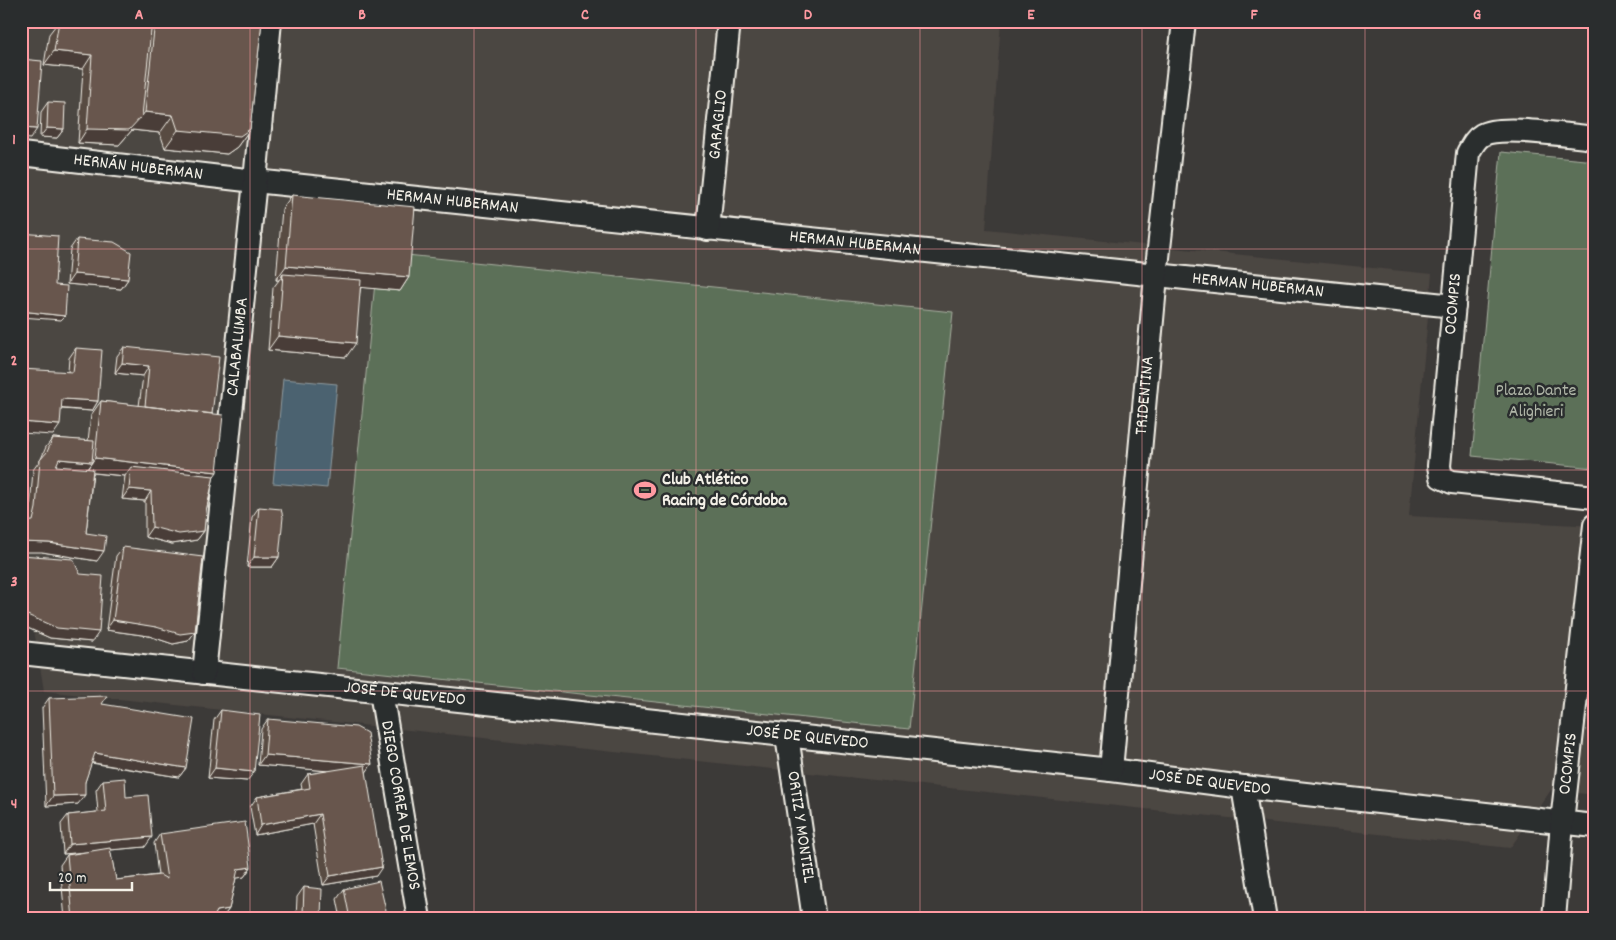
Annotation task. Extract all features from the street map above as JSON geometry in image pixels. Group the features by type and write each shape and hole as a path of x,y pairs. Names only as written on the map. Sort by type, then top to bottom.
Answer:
{"street":[{"name":"CALABALUMBA","path":"204,673 270,21"},
{"name":"GARAGLIO","path":"708,229 729,21"},
{"name":"TRIDENTINA","path":"1111,770 1156,276 1184,21"},
{"name":"OCOMPIS","path":"1595,138 1502,129 1482,135 1468,153 1438,466 1441,477 1452,482 1595,497"},
{"name":"HERNÁN HUBERMAN","path":"21,154 255,181"},
{"name":"HERMAN HUBERMAN","path":"255,181 1454,306"},
{"name":"OCOMPIS","path":"1554,919 1562,822 1595,525"},
{"name":"JOSÉ DE QUEVEDO","path":"21,654 1111,770 1243,787 1595,826"},
{"name":"DIEGO CORREA DE LEMOS","path":"381,692 419,919"},
{"name":"ORTIZ Y MONTIEL","path":"787,736 814,919"},
{"path":"1243,787 1265,919"}],"shaded area":[{"path":"21,21 1001,21 986,229 1432,274 1409,516 1595,526 1595,795 1551,790 1510,848 44,691 21,550"}],"green space":[{"name":"Plaza Dante Alighieri","path":"1501,152 1595,161 1595,468 1472,456"},
{"name":"Club Atlético Racing de Córdoba","path":"378,252 953,312 909,729 337,668"}],"water":[{"path":"283,379 337,384 327,488 273,483"}],"building":[{"path":"59,21 100,23 101,21 152,21 142,116 129,130 87,129 92,55 54,51"},
{"path":"155,21 262,21 250,129 240,136 178,130 173,115 145,112"},
{"path":"21,59 42,61 37,129 21,128"},
{"path":"48,102 65,103 64,129 47,128"},
{"path":"292,195 415,207 409,277 286,266"},
{"path":"21,233 58,236 55,285 67,286 65,316 21,311"},
{"path":"77,239 114,242 131,252 128,279 74,274"},
{"path":"283,274 361,280 356,343 278,336"},
{"path":"124,347 219,357 212,414 145,406 149,366 122,363"},
{"path":"76,348 102,350 98,401 62,399 60,425 21,422 21,369 73,372"},
{"path":"101,401 223,415 217,472 95,458"},
{"path":"53,438 94,441 92,462 59,459 56,466 93,469 86,533 106,536 104,551 49,543 21,542 21,522 33,521 40,460 47,452"},
{"path":"131,467 214,476 206,511 204,531 179,534 152,527 151,491 129,489"},
{"path":"259,507 281,509 283,517 279,557 254,557"},
{"path":"123,547 203,557 195,632 180,634 156,627 113,620"},
{"path":"21,555 73,559 80,574 103,576 99,632 57,628 25,614 21,595"},
{"path":"107,696 102,704 194,719 186,768 95,753 85,782 85,795 53,796 49,698"},
{"path":"221,710 260,715 254,772 215,768"},
{"path":"268,719 356,727 367,733 372,764 265,755"},
{"path":"365,765 382,867 330,876 320,814 261,825 257,797 310,788 308,774"},
{"path":"125,778 126,797 148,795 152,837 70,844 68,815 106,811 103,780"},
{"path":"245,822 251,867 238,869 229,909 217,911 213,919 157,919 149,917 137,919 73,919 67,855 110,848 116,880 160,875 167,879 160,834"},
{"path":"379,881 388,919 350,919 344,889"},
{"path":"304,887 322,889 321,916 303,914"}],"place":[{"name":"Club Atlético Racing de Córdoba","path":"645,490"}]}
